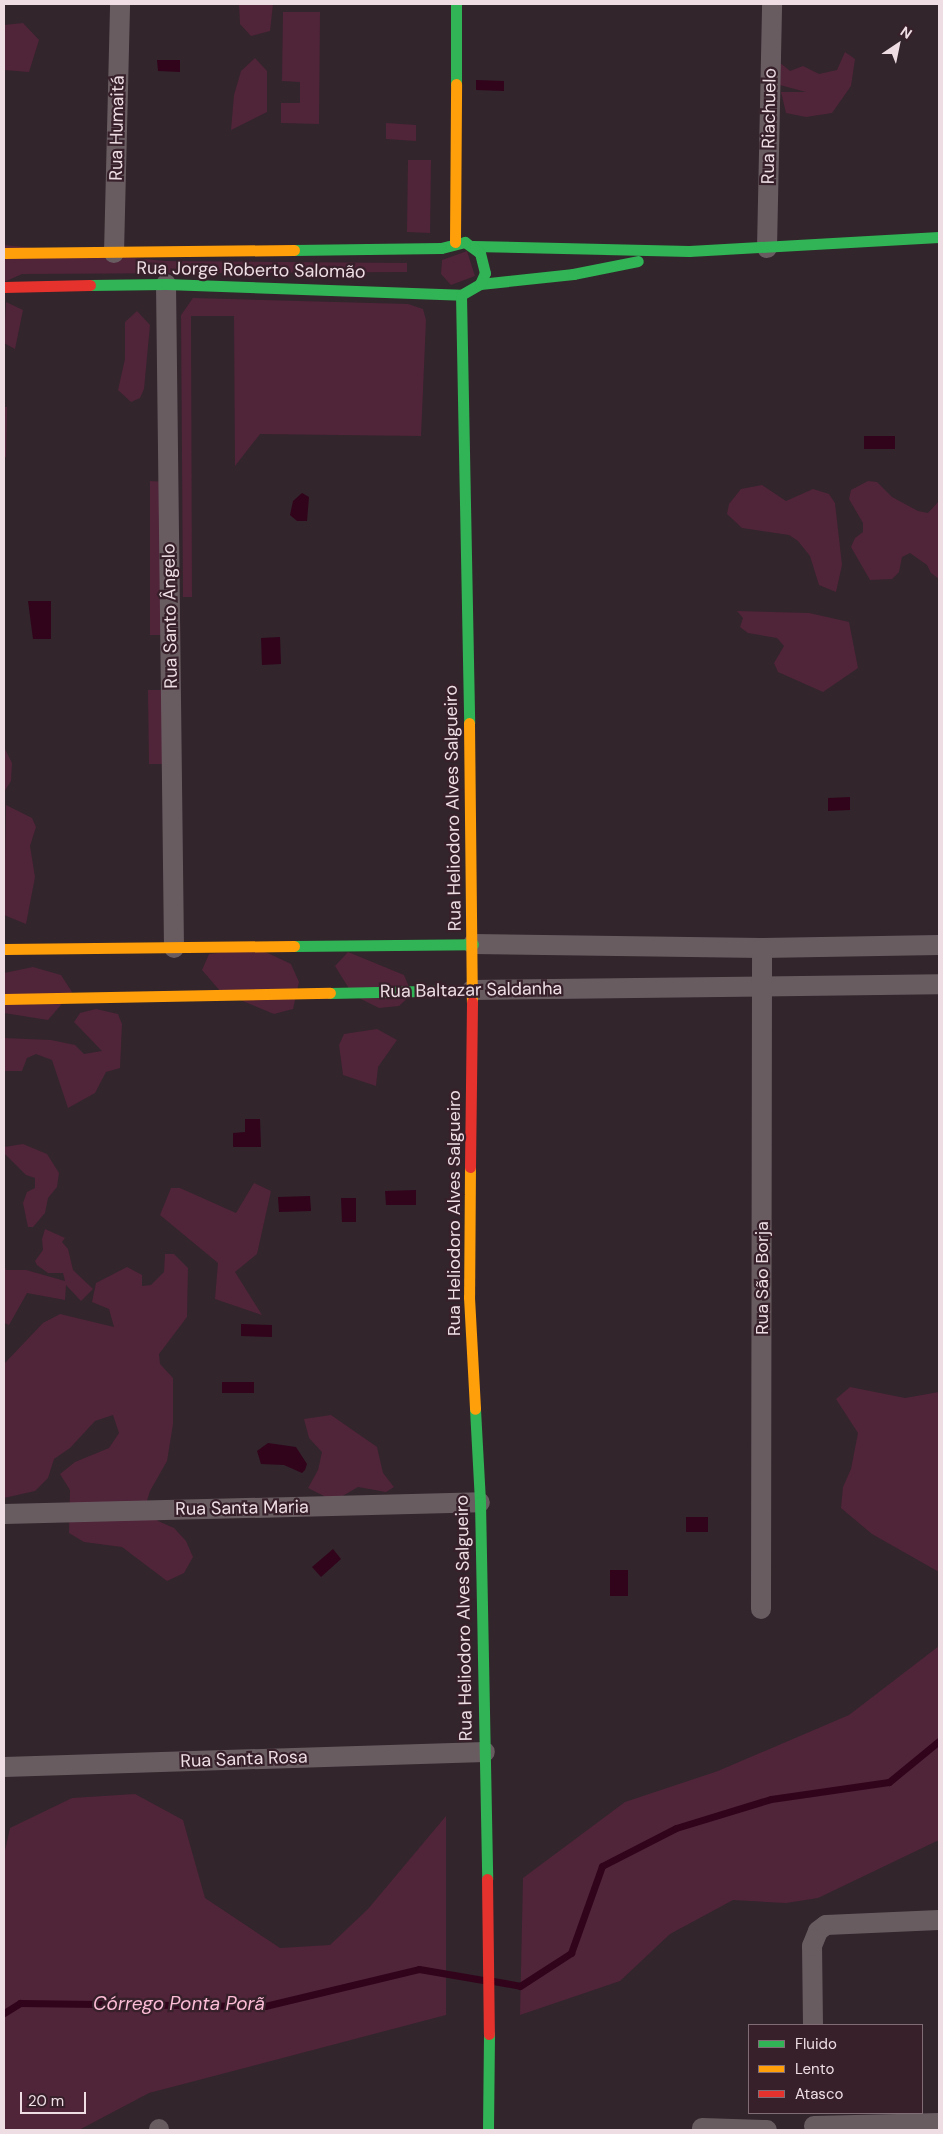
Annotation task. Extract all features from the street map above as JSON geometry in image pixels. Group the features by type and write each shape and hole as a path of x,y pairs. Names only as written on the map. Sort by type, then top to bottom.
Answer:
{"main road":[{"path":"456,4 455,242 473,246 689,252 939,237"},
{"name":"Rua Jorge Roberto Salomão","path":"4,253 440,248 455,242"},
{"path":"473,246 484,262 480,284"},
{"path":"433,261 440,248"},
{"path":"461,295 480,284 573,274 689,252"},
{"path":"435,281 446,292"},
{"name":"Rua Jorge Roberto Salomão","path":"4,287 166,284 446,292 461,295"},
{"name":"Rua Heliodoro Alves Salgueiro","path":"461,295 473,944 469,1297 480,1502 489,1999 488,2130"},
{"path":"4,949 473,944"},
{"name":"Rua Baltazar Saldanha","path":"4,999 472,990"}],"street":[{"name":"Rua Humaitá","path":"114,253 120,4"},
{"name":"Rua Riachuelo","path":"767,248 772,4"},
{"name":"Rua Santo Ângelo","path":"166,284 174,948"},
{"path":"473,944 762,948 939,945"},
{"name":"Rua São Borja","path":"761,1608 762,948"},
{"name":"Rua Baltazar Saldanha","path":"472,990 939,984"},
{"name":"Rua Santa Maria","path":"4,1514 480,1502"},
{"name":"Rua Santa Rosa","path":"4,1767 485,1752"},
{"path":"813,2024 812,1946 818,1931 826,1924 939,1920"},
{"path":"814,2123 939,2123"},
{"path":"702,2128 767,2130"}],"shaded area":[{"path":"239,4 273,4 270,31 251,36 240,24"},
{"path":"283,12 320,12 319,124 281,123 281,103 300,103 300,82 282,81"},
{"path":"23,23 39,40 29,72 4,70 4,25"},
{"path":"845,52 855,59 851,86 832,113 806,117 786,113 781,92 806,92 776,84 779,62 790,71 803,66 819,74 837,70"},
{"path":"255,58 267,71 267,112 231,130 234,95 241,71"},
{"path":"157,60 180,60 180,72 158,71"},
{"path":"476,80 504,81 504,91 476,90"},
{"path":"386,123 416,125 416,141 386,139"},
{"path":"408,160 431,160 430,233 407,232"},
{"path":"4,245 165,261 407,263 407,272 22,274 4,282"},
{"path":"467,251 475,276 451,285 441,274 442,260"},
{"path":"193,298 408,304 423,309 426,320 421,436 260,434 235,466 234,316 191,316 192,597 183,597 181,315"},
{"path":"6,302 23,310 15,349 4,343"},
{"path":"137,311 150,325 144,389 140,398 131,402 118,390 125,359 125,322"},
{"path":"4,407 7,407 6,457 4,457"},
{"path":"864,436 895,436 895,449 864,449"},
{"path":"150,481 167,482 167,635 150,635"},
{"path":"868,481 877,482 892,497 918,511 928,513 939,501 939,579 931,573 927,565 910,553 902,557 899,572 892,579 870,580 851,547 855,538 863,532 863,523 849,499 851,490"},
{"path":"762,485 786,501 813,489 829,494 835,503 842,565 836,592 819,585 810,556 798,541 789,535 742,528 727,514 729,504 741,489"},
{"path":"302,493 309,497 307,521 297,521 290,515 293,501"},
{"path":"28,601 51,601 51,639 33,639"},
{"path":"737,611 809,613 849,622 858,668 823,692 778,672 774,663 784,646 777,638 748,633 740,627 743,618"},
{"path":"280,637 281,664 262,665 261,638"},
{"path":"148,690 168,690 169,764 149,764"},
{"path":"4,747 12,763 11,781 4,792"},
{"path":"850,797 850,810 828,811 828,798"},
{"path":"6,805 32,818 36,827 30,846 35,877 26,924 4,915"},
{"path":"257,948 291,964 299,982 293,1009 274,1014 221,992 202,970 209,954"},
{"path":"348,952 404,975 412,994 399,1006 379,1008 353,995 335,966"},
{"path":"33,967 61,975 72,992 48,1020 4,1013 4,973"},
{"path":"96,1009 118,1014 122,1024 120,1068 106,1072 95,1093 68,1108 52,1060 36,1054 27,1058 22,1071 4,1071 4,1038 51,1040 75,1045 84,1054 102,1051 74,1022 80,1013"},
{"path":"377,1029 397,1040 378,1067 376,1086 343,1075 339,1045 344,1034"},
{"path":"245,1119 260,1119 261,1147 233,1147 233,1133 245,1132"},
{"path":"23,1144 47,1154 59,1173 57,1187 48,1198 45,1213 33,1227 28,1227 23,1203 27,1192 35,1188 35,1178 26,1175 4,1153 4,1147"},
{"path":"254,1183 271,1191 257,1254 235,1272 262,1315 215,1299 218,1263 160,1215 171,1188 180,1188 236,1213"},
{"path":"416,1190 416,1205 386,1205 385,1191"},
{"path":"310,1196 311,1211 279,1212 278,1197"},
{"path":"341,1198 356,1198 356,1222 342,1222"},
{"path":"45,1229 65,1238 62,1242 68,1249 73,1270 93,1289 81,1301 66,1285 65,1300 27,1293 9,1325 4,1323 4,1265 6,1270 26,1270 65,1281 63,1273 48,1273 37,1265 35,1261 43,1250 42,1239"},
{"path":"165,1254 174,1254 188,1268 187,1317 159,1354 160,1364 173,1378 173,1424 167,1461 150,1491 145,1507 158,1521 174,1528 186,1541 193,1557 184,1573 167,1581 122,1547 84,1542 69,1533 70,1490 60,1474 75,1462 109,1448 119,1433 113,1415 95,1421 70,1448 54,1459 48,1478 35,1491 4,1498 4,1364 43,1323 60,1314 114,1327 109,1309 92,1302 96,1283 127,1267 142,1275 142,1286 151,1285 164,1272"},
{"path":"241,1324 272,1325 272,1337 241,1336"},
{"path":"222,1382 254,1382 254,1393 222,1393"},
{"path":"850,1387 905,1398 939,1392 939,1572 872,1534 841,1508 843,1487 851,1469 858,1433 836,1399"},
{"path":"331,1415 377,1447 383,1473 394,1487 386,1492 358,1487 334,1501 308,1488 318,1470 322,1452 309,1438 304,1419"},
{"path":"268,1443 296,1447 307,1464 305,1470 302,1473 284,1465 261,1464 257,1451"},
{"path":"686,1517 708,1517 708,1532 686,1532"},
{"path":"333,1549 341,1559 321,1577 312,1567"},
{"path":"610,1570 628,1570 628,1596 610,1596"},
{"path":"939,1646 939,1840 818,1898 786,1903 733,1900 670,1934 620,1981 520,2015 523,1878 625,1802 718,1771 849,1715"},
{"path":"135,1794 183,1820 205,1898 280,1948 330,1945 368,1909 446,1816 446,2015 149,2093 79,2130 4,2130 4,1855 10,1828 72,1798"}],"waterway":[{"name":"Córrego Ponta Porã","path":"493,1981 520,1986 571,1953 602,1866 676,1828 771,1799 889,1782 939,1741"},
{"name":"Córrego Ponta Porã","path":"4,2013 20,2003 265,2006 419,1969 483,1980"}],"traffic: fast":[{"path":"456,4 456,84"},
{"path":"473,246 689,251 939,237"},
{"path":"90,285 166,284 461,295 480,284 485,273 480,253 465,242 441,248 294,250"},
{"path":"480,284 573,274 638,261"},
{"path":"461,295 469,723"},
{"path":"294,946 473,944"},
{"path":"330,993 472,990"},
{"path":"475,1409 480,1502 487,1879"},
{"path":"488,2130 489,2034"}],"traffic: slow":[{"path":"455,242 456,84"},
{"path":"4,253 294,250"},
{"path":"469,723 472,1002"},
{"path":"4,949 294,946"},
{"path":"4,999 330,993"},
{"path":"470,1167 469,1297 475,1409"}],"traffic: jam":[{"path":"4,287 90,285"},
{"path":"470,1167 472,1002"},
{"path":"487,1879 489,2034"}]}
